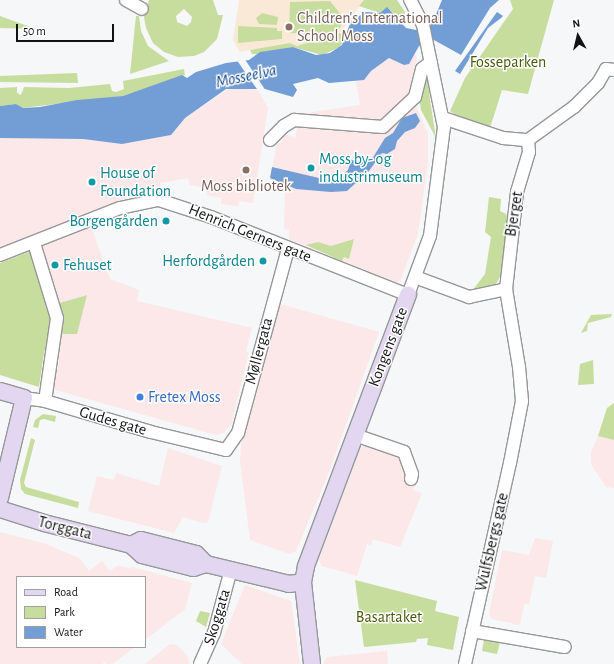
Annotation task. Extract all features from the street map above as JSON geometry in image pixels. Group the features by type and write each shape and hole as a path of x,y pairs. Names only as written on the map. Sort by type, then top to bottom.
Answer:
{"street":[{"path":"126,0 142,9"},
{"name":"Kongens gate","path":"312,664 303,582 306,566 430,236 443,137 443,118 423,25 410,0"},
{"path":"270,140 284,126 294,120 382,127 415,97 422,69 432,62"},
{"path":"443,118 503,138 528,140 574,107 598,82 606,69 614,70"},
{"name":"Bjerget","path":"518,421 522,401 519,367 506,289 516,200 529,152 528,140"},
{"name":"Henrich Gerners gate","path":"0,255 34,243 120,208 159,200 211,217 288,249 408,295"},
{"path":"34,243 57,318 45,401"},
{"name":"Møllergata","path":"226,450 238,433 288,249"},
{"path":"415,277 469,297 506,289"},
{"name":"Gudes gate","path":"0,391 24,398 45,401 151,432 226,450"},
{"path":"0,498 24,398"},
{"name":"Wulfsbergs gate","path":"465,664 518,421"},
{"path":"355,435 404,452 412,474 411,480"},
{"name":"Torggata","path":"0,509 44,523 132,545 140,540 196,554 206,564 289,584 303,582"},
{"name":"Skoggata","path":"200,664 214,633 231,569"},
{"path":"472,631 565,647"}],"shaded area":[{"name":"Children's International School Moss","path":"239,0 364,0 340,33 297,46 290,43 240,52 233,40"},
{"path":"415,54 417,56 409,90 428,134 428,162 418,234 400,281 396,282 289,239 289,230 284,229 285,192 276,181 270,180 277,143 281,143 285,134 295,138 300,114 360,105 356,81 364,80 371,71 390,58 404,65"},
{"path":"230,88 258,90 268,108 253,203 239,201 238,206 221,204 221,198 207,195 207,188 190,185 188,178 160,183 163,194 127,198 0,247 0,138 83,139 122,144 171,135 185,118"},
{"path":"91,226 110,279 139,290 137,301 252,328 246,351 249,352 231,425 223,433 216,435 52,389 59,363 60,334 86,295 56,304 38,247"},
{"path":"280,304 379,332 328,475 296,551 290,554 250,540 240,461 241,446"},
{"path":"598,436 614,440 614,488 606,487 591,464 591,453"},
{"path":"369,444 400,455 416,481 413,490 422,493 400,547 373,539 371,545 367,544 357,576 322,566 319,560 361,447"},
{"path":"168,448 222,466 208,522 203,523 183,517 174,533 88,511 97,476 114,480 116,473 159,486"},
{"path":"0,532 46,544 79,558 89,571 102,561 110,571 118,565 131,569 132,567 192,583 185,609 146,639 146,576 16,576 16,648 134,648 112,664 107,664 104,661 103,664 0,664"},
{"path":"535,538 553,541 546,578 535,576 529,604 524,604 520,625 492,619 489,614 502,550 529,555"},
{"path":"245,585 291,601 300,664 242,664 221,644"},
{"path":"170,644 177,645 188,657 189,664 145,664"},
{"path":"387,651 388,664 323,664 327,657"}],"green space":[{"path":"149,0 213,0 218,15 223,15 217,39 204,52 194,56 178,57 164,52 153,43 146,28 144,17","holes":["184,9 192,17 191,22 187,26 177,22 176,16"]},
{"path":"364,0 397,0 405,12 403,23 388,8 380,13 359,6"},
{"name":"Fosseparken","path":"510,0 554,0 528,94 502,90 490,128 462,119 450,111 465,78 513,9"},
{"path":"330,1 344,18 340,28 328,34 289,33 290,2"},
{"path":"262,13 278,17 277,25 259,24 256,18"},
{"path":"0,16 36,29 0,28"},
{"path":"136,16 139,16 141,31 148,46 169,61 130,74"},
{"path":"238,26 277,28 277,31 282,31 282,39 238,43"},
{"path":"340,33 346,35 340,47 322,55 293,47 257,54 252,54 250,50 290,43 297,46"},
{"path":"184,69 185,75 123,96 22,108 16,104 0,106 0,88 17,87 17,93 21,95 24,87 69,88 110,84 112,91 116,92 124,89 123,81"},
{"path":"427,72 436,138 421,110 419,95"},
{"path":"77,73 78,83 0,82 0,76"},
{"path":"489,197 501,199 500,211 506,214 508,219 501,275 495,286 472,291 485,274 491,237 485,232"},
{"path":"354,239 349,259 344,257 342,261 306,245 318,242 331,246"},
{"path":"34,250 54,319 44,353 39,387 0,375 0,263"},
{"path":"87,295 77,334 60,334 56,304"},
{"path":"612,314 611,317 588,323 587,331 581,333 591,315"},
{"path":"593,360 594,384 578,385 580,364"},
{"path":"614,403 614,440 598,436 607,408"},
{"path":"43,414 56,416 55,422 44,419 40,420 38,428 33,427 35,420"},
{"path":"31,438 35,440 24,483 26,487 79,502 78,508 25,494 21,489 20,480"},
{"name":"Basartaket","path":"355,580 437,601 435,611 459,617 453,650 427,645 428,638 417,639 416,642 364,647"},
{"path":"200,611 210,613 206,627 196,621"},
{"path":"484,640 500,642 497,654 482,651"}],"water":[{"name":"Mosseelva","path":"442,0 499,0 490,8 461,55 434,40 419,46 409,64 404,65 389,58 371,71 364,80 329,83 318,78 293,84 297,90 293,97 265,89 226,89 185,118 171,135 122,144 83,139 0,138 0,106 16,104 23,108 40,107 77,100 123,96 182,75 187,78 196,72 226,63 249,60 260,52 293,47 316,55 330,53 342,45 351,21 366,12 380,13 387,7 406,28 416,30 435,17"},
{"path":"497,12 503,16 488,28 460,74 455,71"},
{"path":"416,113 420,121 415,128 405,132 397,141 395,149 387,154 382,153 369,171 347,191 331,192 296,189 270,178 272,167 319,178 337,179 348,170 351,160 362,162 372,159 385,138 393,133 402,118"}],"pier":[{"path":"244,58 266,92 259,92 236,59"}],"place":[{"name":"Children's International School Moss","path":"289,27"},
{"name":"Moss by- og industrimuseum","path":"311,168"},
{"name":"Moss bibliotek","path":"246,170"},
{"name":"House of Foundation","path":"92,182"},
{"name":"Borgengården","path":"166,221"},
{"name":"Herfordgården","path":"263,261"},
{"name":"Fehuset","path":"55,265"},
{"name":"Fretex Moss","path":"140,397"}]}
